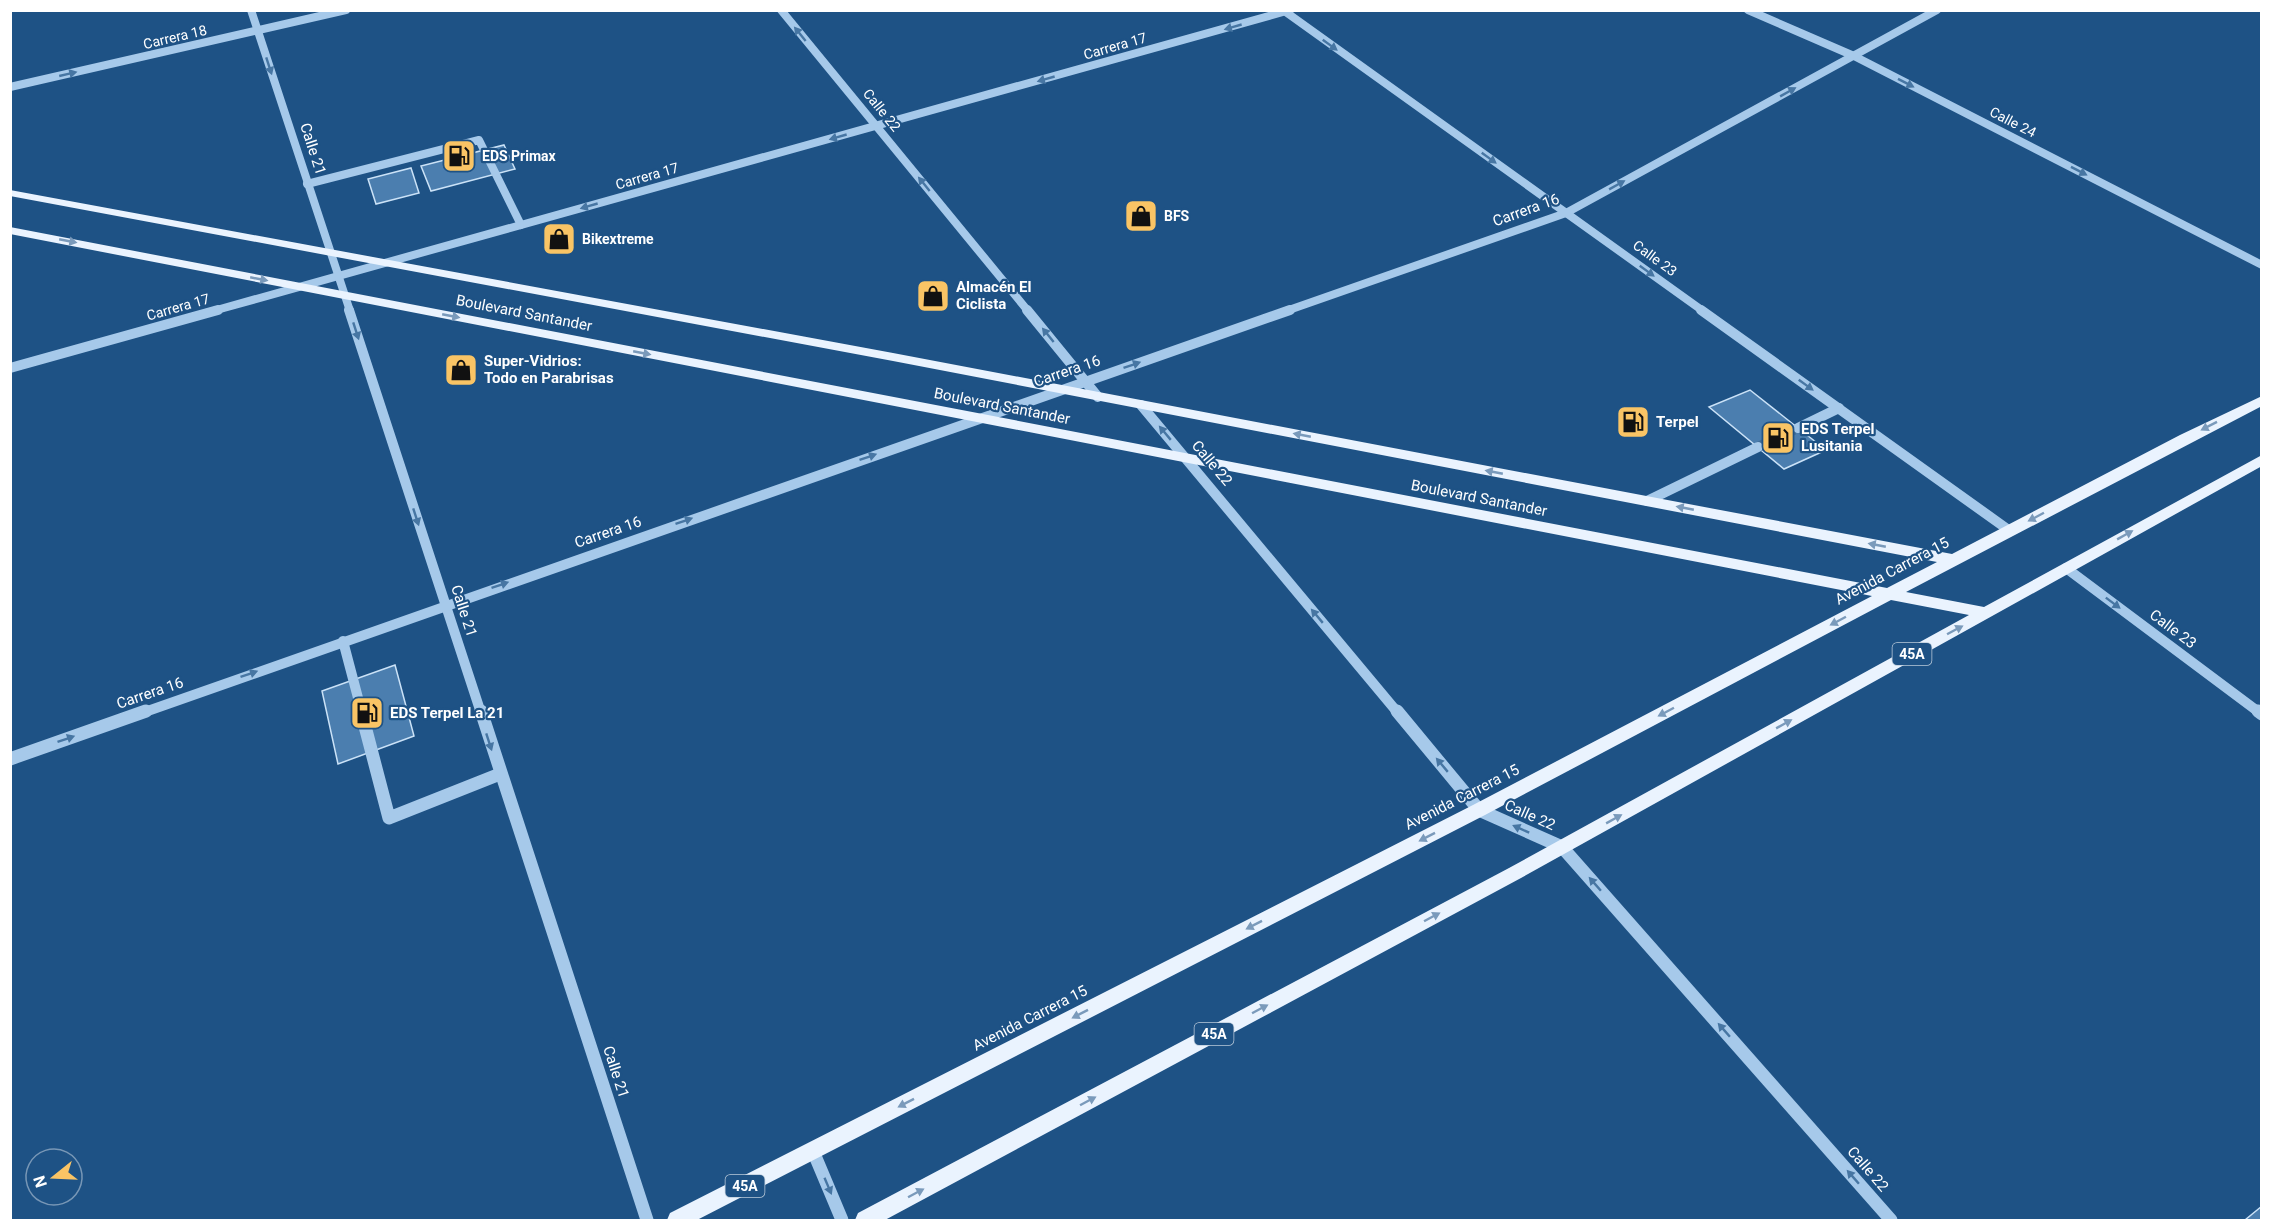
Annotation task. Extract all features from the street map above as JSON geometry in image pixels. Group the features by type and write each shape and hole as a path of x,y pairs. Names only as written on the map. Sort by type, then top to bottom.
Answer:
{"main road":[{"name":"Boulevard Santander","path":"10,193 1098,396 1955,560"},
{"name":"Boulevard Santander","path":"10,230 1987,613"},
{"name":"Avenida Carrera 15","path":"677,1221 1479,810 2262,400"},
{"name":"45A","path":"865,1221 1562,847 2262,460"}],"street":[{"name":"Calle 21","path":"251,10 647,1221"},
{"name":"Carrera 18","path":"10,87 346,10"},
{"name":"Calle 22","path":"781,10 1098,396"},
{"name":"Calle 24","path":"1749,10 1854,56 2262,265"},
{"name":"Carrera 16","path":"10,759 1566,213 1937,10"},
{"name":"Carrera 17","path":"10,368 1286,11"},
{"name":"Calle 23","path":"1286,11 2010,531"},
{"path":"307,184 479,140 520,225"},
{"name":"Calle 22","path":"1141,405 1479,810 1562,847 1892,1221"},
{"path":"1798,428 1839,408"},
{"path":"1647,501 1758,447"},
{"name":"Calle 23","path":"2066,568 2262,714"},
{"path":"343,641 389,818 500,774"},
{"path":"813,1151 842,1221"}],"building":[{"path":"504,145 515,169 431,191 421,166"},
{"path":"411,168 419,193 376,204 368,179"},
{"name":"EDS Terpel Lusitania","path":"1750,390 1826,450 1784,469 1709,407"},
{"name":"EDS Terpel La 21","path":"395,665 414,736 338,764 322,691"},
{"path":"2262,1206 2262,1220 2245,1220"}],"tunnel":[{"path":"1758,447 1798,428"}],"place":[{"name":"EDS Primax","path":"459,156"},
{"name":"BFS","path":"1141,216"},
{"name":"Bikextreme","path":"559,239"},
{"name":"Almacén El Ciclista","path":"933,296"},
{"name":"Super-Vidrios: Todo en Parabrisas","path":"461,370"},
{"name":"Terpel","path":"1633,422"},
{"name":"EDS Terpel Lusitania","path":"1778,438"},
{"name":"EDS Terpel La 21","path":"367,713"}]}
